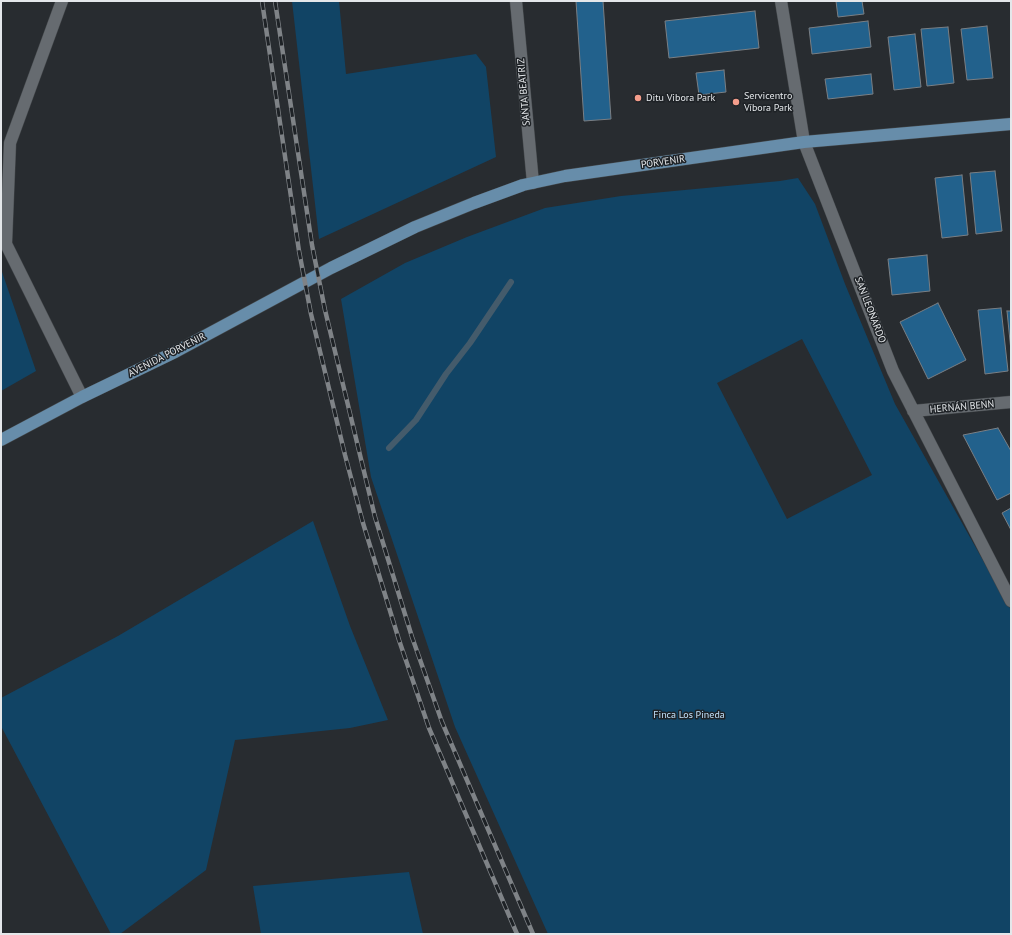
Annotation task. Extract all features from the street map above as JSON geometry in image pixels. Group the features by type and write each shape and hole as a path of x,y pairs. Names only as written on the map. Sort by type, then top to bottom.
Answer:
{"main road":[{"name":"PORVENIR","path":"331,268 422,224 474,203 523,185 565,176 804,142 1011,124"},
{"name":"AVENIDA PORVENIR","path":"1,440 82,397 175,352 331,268"}],"street":[{"path":"62,1 10,143 6,244 82,397"},
{"name":"SANTA BEATRIZ","path":"516,1 533,183"},
{"name":"SAN LEONARDO","path":"781,1 804,142 893,371 1011,601"},
{"name":"HERNÁN BENN","path":"913,411 1011,402"}],"green space":[{"path":"292,1 339,1 346,74 476,54 486,67 496,157 319,239"},
{"name":"Finca Los Pineda","path":"798,178 815,204 845,284 895,404 1011,610 1011,934 548,934 455,727 371,477 341,299 405,263 467,237 545,208 621,196","holes":["802,339 872,475 787,519 717,383"]},
{"path":"1,269 36,371 1,391"},
{"path":"313,521 350,626 388,720 350,728 235,740 206,870 120,934 111,934 1,726 1,698 118,636"},
{"path":"409,872 423,934 261,934 253,886"}],"building":[{"path":"576,1 603,1 611,119 584,121"},
{"path":"836,1 862,1 864,14 838,17"},
{"path":"755,11 759,48 669,58 665,21"},
{"path":"868,21 871,47 812,54 809,28"},
{"path":"987,26 993,78 967,80 961,29"},
{"path":"948,27 954,83 927,86 921,29"},
{"path":"915,34 921,87 894,90 888,37"},
{"path":"724,70 726,92 699,95 696,73"},
{"path":"871,74 873,94 828,99 825,79"},
{"path":"995,171 1002,231 976,234 970,173"},
{"path":"962,175 968,235 942,238 935,178"},
{"path":"927,255 930,291 892,295 888,259"},
{"path":"938,303 966,360 928,379 900,322"},
{"path":"1001,308 1008,371 985,374 978,310"},
{"path":"1007,311 1011,311 1011,351"},
{"path":"998,428 1011,451 1011,493 997,500 963,435"},
{"path":"1011,508 1011,530 1002,513"}],"waterway":[{"path":"389,448 416,420 446,374 470,343 511,282"}],"railway":[{"path":"262,1 299,251 311,314 363,523 399,640 429,728 517,934"},
{"path":"275,1 312,245 325,310 375,517 412,637 442,722 533,934"}],"place":[{"name":"Ditu Vibora Park","path":"638,98"},
{"name":"Servicentro Víbora Park","path":"736,102"}]}
